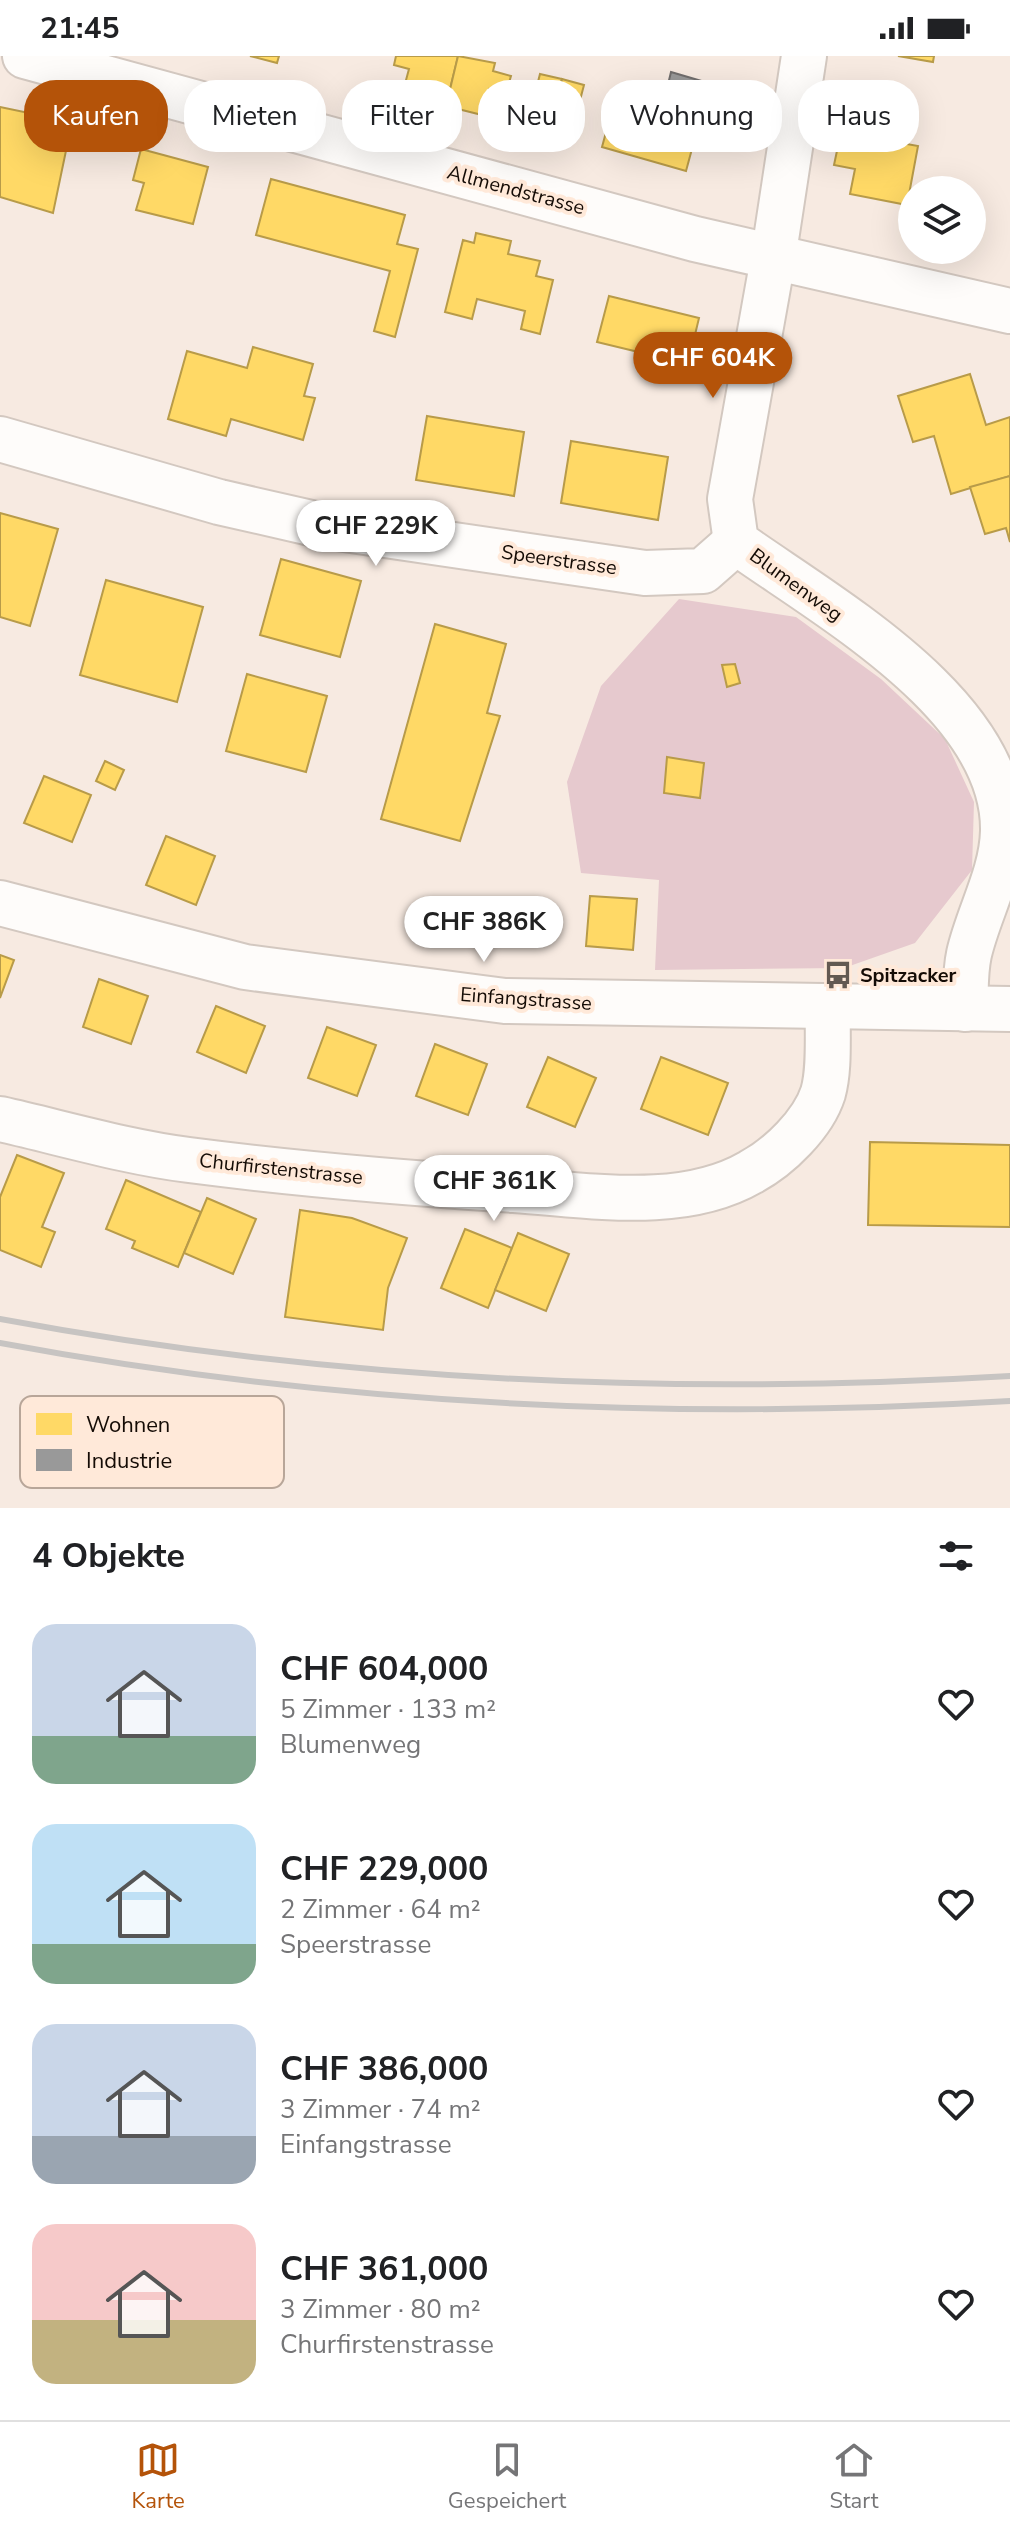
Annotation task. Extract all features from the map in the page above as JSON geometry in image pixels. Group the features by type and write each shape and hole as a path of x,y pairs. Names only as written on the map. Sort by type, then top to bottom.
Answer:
{"street":[{"name":"Allmendstrasse","path":"25,56 773,259 1010,311"},
{"name":"Blumenweg","path":"804,56 773,259 730,499 736,542 881,646 955,712 982,755 1001,796 1003,834 996,869 968,955 965,1009"},
{"name":"Speerstrasse","path":"0,439 219,502 324,526 645,573 703,571 736,542"},
{"name":"Einfangstrasse","path":"0,903 245,967 490,999 828,1009 1010,1009"},
{"name":"Churfirstenstrasse","path":"0,1119 186,1160 428,1184 620,1196 682,1195 726,1185 754,1171 786,1145 815,1112 824,1091 828,1009"}],"shaded area":[{"path":"679,599 796,617 881,679 945,739 974,802 972,870 915,943 844,968 655,970 659,880 581,873 567,782 601,686"}],"building: Wohnen":[{"path":"250,56 279,56 277,63"},
{"path":"396,56 458,56 452,80 406,80 409,69 394,65"},
{"path":"458,56 495,63 493,71 511,76 510,80 478,80 478,114 462,110 462,80 452,80"},
{"path":"898,56 934,56 933,62"},
{"path":"540,74 562,79 562,80 538,80"},
{"path":"0,107 24,112 24,152 66,152 53,213 0,197"},
{"path":"140,152 152,152 208,167 193,224 136,210 144,183 133,180"},
{"path":"620,152 691,152 686,171"},
{"path":"837,152 917,152 912,176 898,176 898,203 850,194 855,169 834,165"},
{"path":"271,179 405,215 397,244 418,249 395,337 374,331 390,271 256,235"},
{"path":"476,233 511,241 508,254 540,261 536,276 553,280 540,334 521,329 525,311 477,299 472,319 445,312 463,240 474,243"},
{"path":"609,296 699,318 688,364 597,342"},
{"path":"253,347 313,364 304,396 315,398 303,440 231,419 226,436 168,419 187,351 247,368"},
{"path":"970,374 986,425 1010,417 1010,476 951,494 934,436 913,442 898,396"},
{"path":"427,416 524,432 514,496 416,480"},
{"path":"571,441 668,457 658,520 561,503"},
{"path":"1010,476 1010,542 1006,528 985,534 970,487"},
{"path":"0,513 58,529 30,626 0,617"},
{"path":"281,559 361,581 340,657 260,635"},
{"path":"106,580 203,607 177,702 80,675"},
{"path":"435,624 506,644 487,713 500,716 460,841 381,819"},
{"path":"735,664 740,683 727,687 722,665"},
{"path":"247,674 327,696 306,772 226,751"},
{"path":"667,757 704,763 700,798 664,793"},
{"path":"105,761 124,770 115,790 96,781"},
{"path":"44,776 91,795 72,842 24,823"},
{"path":"166,836 215,856 196,905 146,885"},
{"path":"590,896 637,899 633,950 586,946"},
{"path":"0,955 14,960 0,998"},
{"path":"99,979 148,996 131,1044 83,1027"},
{"path":"216,1006 265,1026 246,1073 197,1052"},
{"path":"327,1027 376,1045 357,1096 308,1078"},
{"path":"435,1044 487,1064 468,1115 416,1096"},
{"path":"548,1057 596,1078 575,1127 527,1107"},
{"path":"661,1057 728,1083 708,1135 641,1109"},
{"path":"870,1142 1010,1145 1010,1227 868,1225"},
{"path":"17,1155 64,1173 42,1227 55,1232 41,1267 0,1250 0,1197"},
{"path":"126,1180 201,1212 178,1267 132,1248 135,1241 106,1229"},
{"path":"207,1198 256,1219 233,1274 184,1253"},
{"path":"300,1210 352,1218 407,1238 388,1288 383,1330 285,1317"},
{"path":"465,1229 512,1248 488,1308 441,1288"},
{"path":"518,1233 569,1254 546,1311 495,1290"}],"building: Industrie":[{"path":"671,72 698,80 669,80"}],"railway":[{"path":"0,1319 250,1357 377,1370 503,1378 757,1384 1010,1376"},
{"path":"0,1343 250,1381 503,1403 757,1409 1010,1401"}],"place":[{"name":"Spitzacker","path":"838,975"}]}
